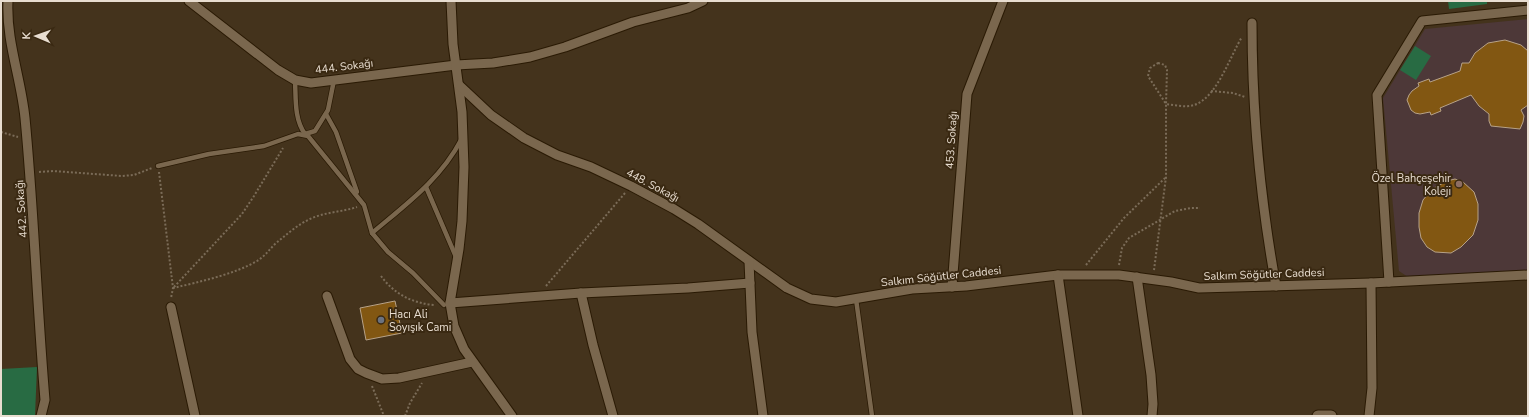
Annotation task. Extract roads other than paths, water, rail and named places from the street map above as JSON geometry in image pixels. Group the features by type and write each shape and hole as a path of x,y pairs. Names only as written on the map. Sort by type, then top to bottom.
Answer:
{"street":[{"name":"442. Sokağı","path":"8,1 9,34 22,96 30,176 44,400 41,416"},
{"name":"444. Sokağı","path":"189,1 278,70 295,80 310,83 456,65 493,63 542,54 633,22 688,8 703,1"},
{"path":"451,1 452,30 464,136 464,194 457,260 447,304 458,337 472,362 512,416"},
{"name":"453. Sokağı","path":"952,287 966,94 1003,1"},
{"path":"1389,282 1377,95 1422,21 1528,10"},
{"path":"1252,23 1254,102 1259,177 1276,286"},
{"name":"448. Sokağı","path":"459,85 491,115 524,138 557,155 591,167 674,209 698,224 787,288 803,296 819,301 836,302"},
{"path":"749,261 755,360 763,416"},
{"name":"Salkım Söğütler Caddesi","path":"836,302 912,289 952,287 1079,274 1137,277 1199,288 1371,283 1528,275"},
{"path":"1058,275 1078,416"},
{"path":"1137,277 1151,375 1153,404 1152,416"},
{"path":"447,304 581,293 688,288 750,283"},
{"path":"1369,416 1372,388 1371,283"},
{"path":"581,293 593,345 613,416"},
{"path":"328,296 350,359 358,368 374,377 390,379 472,362"},
{"path":"171,307 195,416"},
{"path":"1318,416 1331,416"}],"lane":[{"path":"295,80 298,123 305,134 311,139 358,196 364,205 372,233 388,252 447,304"},
{"path":"158,166 209,154 264,146 298,134 305,134 315,131 326,114 332,97 334,80"},
{"path":"326,114 336,132 358,196"},
{"path":"372,233 426,187 447,163 464,136"},
{"path":"426,187 457,260"},
{"path":"856,298 872,416"}],"place":[{"name":"Özel Bahçeşehir Koleji","path":"1459,184"},
{"name":"Hacı Ali Soyışık Cami","path":"381,320"}]}
